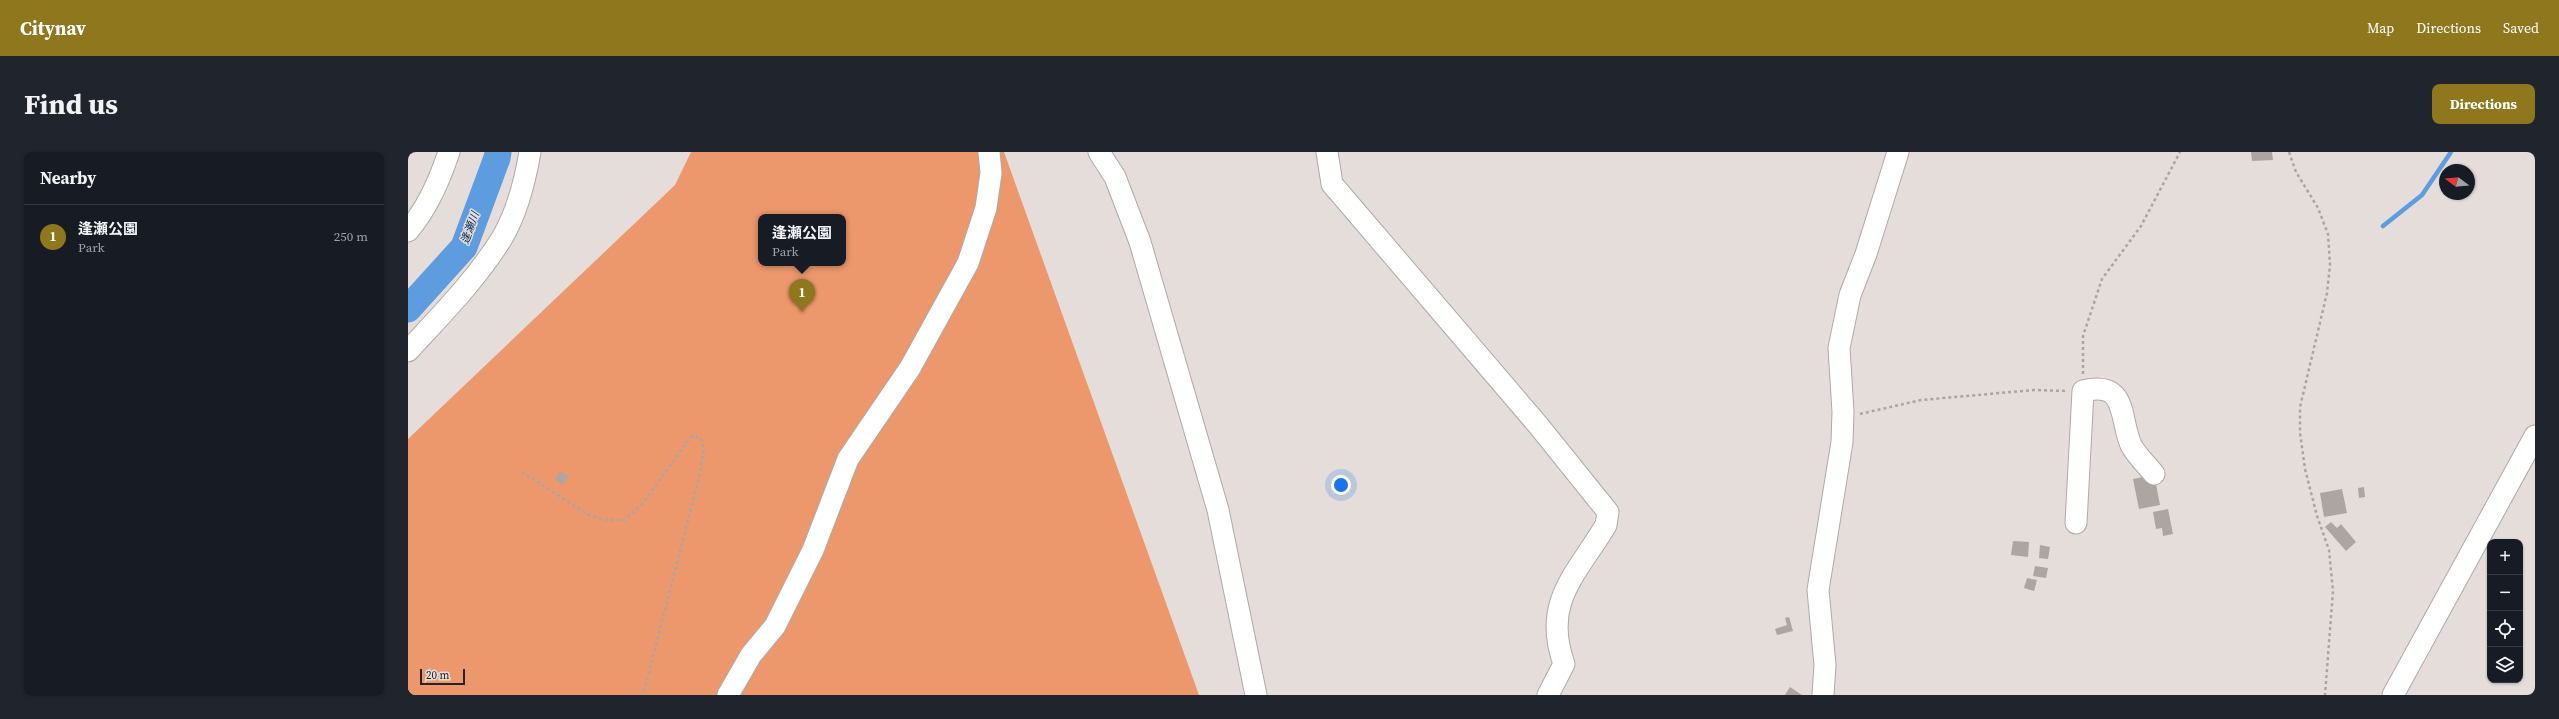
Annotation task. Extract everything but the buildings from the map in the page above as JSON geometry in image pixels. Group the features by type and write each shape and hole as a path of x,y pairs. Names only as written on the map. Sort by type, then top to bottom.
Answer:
{"street":[{"path":"408,231 420,216 438,183 449,152"},
{"path":"408,350 468,285 502,238 524,183 530,152"},
{"path":"728,695 751,655 775,626 813,550 848,459 910,368 968,263 986,208 991,173 989,152"},
{"path":"1099,152 1115,177 1140,242 1218,510 1256,695"},
{"path":"1327,152 1332,184 1538,425 1608,512 1606,525 1564,591 1557,611 1557,645 1564,664 1548,695"},
{"path":"1822,695 1825,665 1818,590 1842,442 1843,412 1839,348 1845,313 1885,198 1898,152"},
{"path":"2076,523 2083,391 2099,387 2108,391 2117,399 2125,418 2131,445 2154,474"},
{"path":"2393,695 2527,468 2535,436"}],"path":[{"path":"1843,412 1860,414 1921,400 2034,390 2083,391 2082,336 2102,279 2141,226 2180,152"},
{"path":"2289,152 2296,172 2318,208 2328,234 2330,265 2327,293 2300,406 2305,469 2317,516 2329,550 2333,591 2326,695"},
{"path":"522,472 586,514 604,520 625,520 644,502 690,438 694,435 701,439 704,450 699,478 643,695"}],"shaded area":[{"path":"691,152 1004,152 1199,695 408,695 408,439 675,185"}],"waterway":[{"name":"逢瀬川","path":"408,309 464,247 498,152"},
{"path":"2383,226 2422,195 2451,152"}],"place":[{"name":"逢瀬公園","path":"802,312"}]}
